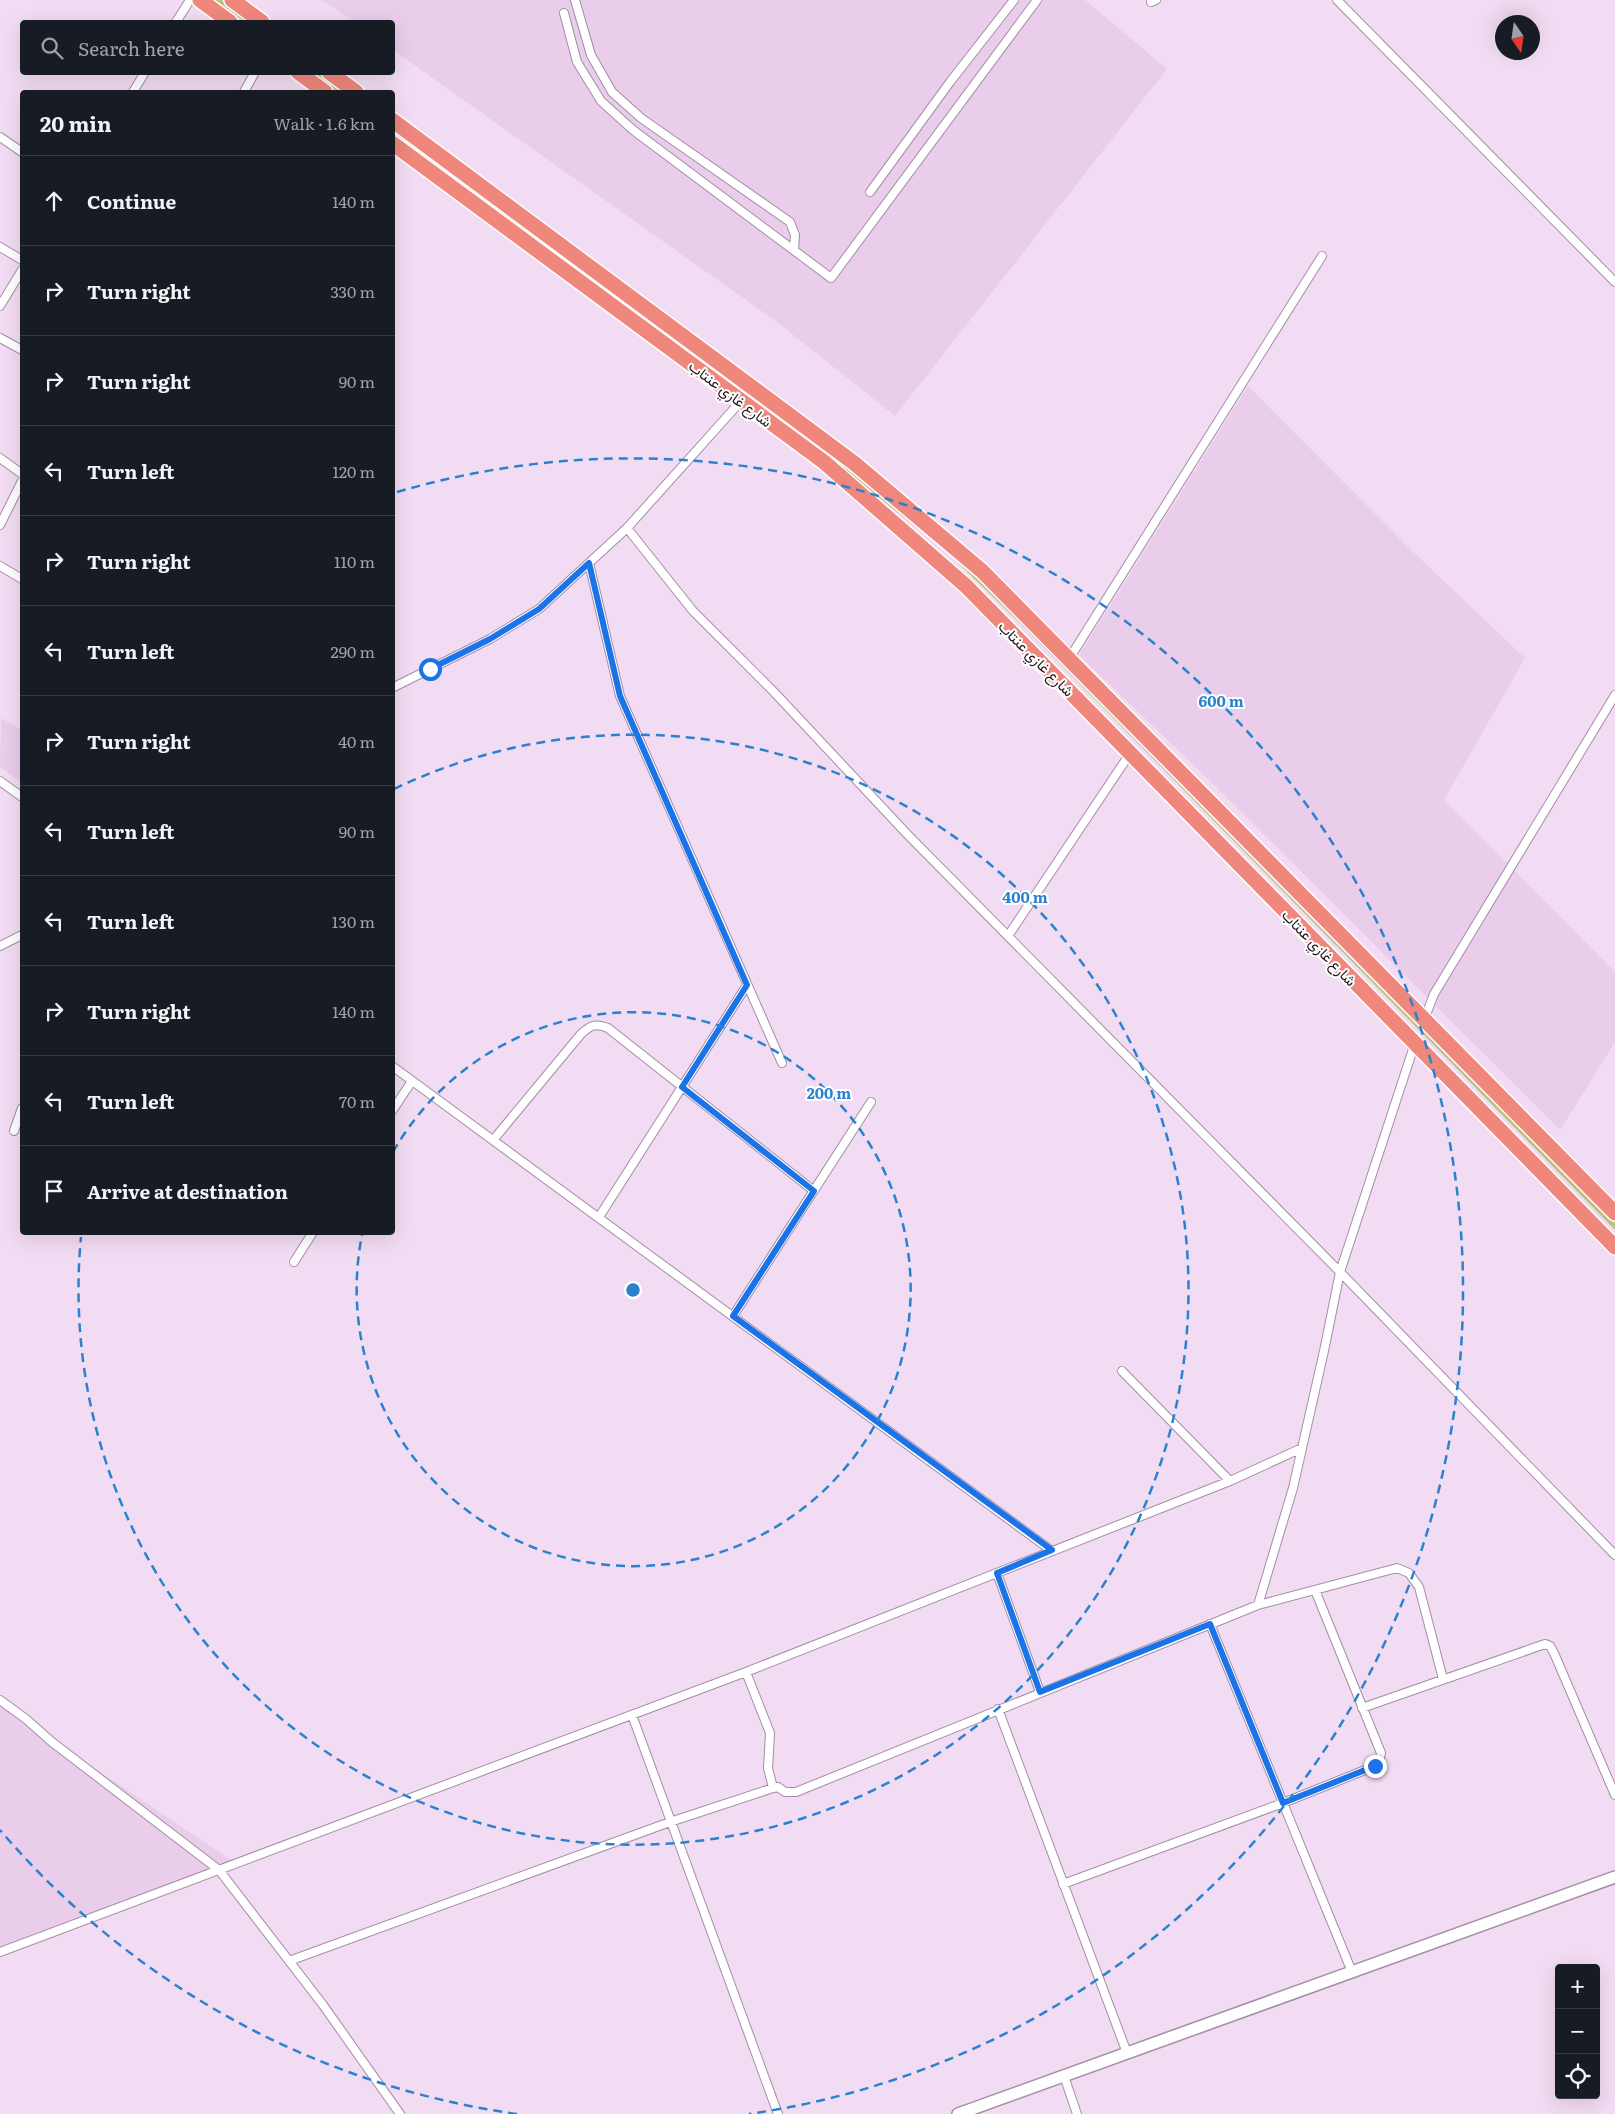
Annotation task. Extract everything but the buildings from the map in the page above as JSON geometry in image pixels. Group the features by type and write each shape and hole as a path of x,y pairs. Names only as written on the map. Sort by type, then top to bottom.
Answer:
{"highway":[{"path":"200,0 227,20"},
{"path":"232,0 259,20"},
{"path":"302,75 322,90"},
{"path":"333,75 353,90"},
{"path":"395,122 854,463 982,571 1615,1213"},
{"name":"شارع غازي عنتاب","path":"395,145 824,462 966,586 1615,1247"},
{"path":"471,201 482,187"}],"street":[{"path":"177,20 190,0"},
{"path":"575,0 591,55 612,92 641,118 790,222 795,234 794,250"},
{"path":"870,192 950,82 1014,0"},
{"path":"564,13 577,62 601,101 633,130 831,278 1038,0"},
{"path":"1337,0 1615,282"},
{"path":"134,90 143,75"},
{"path":"245,90 253,75"},
{"path":"0,137 20,151"},
{"path":"0,247 20,259"},
{"path":"1069,659 1322,256"},
{"path":"0,306 20,273"},
{"path":"0,338 20,349"},
{"path":"395,686 490,639 539,609 627,528 740,400"},
{"path":"0,458 20,473"},
{"path":"0,525 20,485"},
{"path":"627,528 693,611 774,692 914,841 1340,1272 1615,1555"},
{"path":"589,563 620,696 782,1064"},
{"path":"0,566 20,577"},
{"path":"1424,1020 1434,994 1615,694"},
{"path":"1008,936 1130,752"},
{"path":"0,781 20,796"},
{"path":"0,946 20,936"},
{"path":"599,1217 747,985"},
{"path":"494,1139 589,1026 598,1024 608,1028 814,1191"},
{"path":"1258,1605 1293,1488 1340,1272 1415,1043"},
{"path":"395,1068 1052,1550"},
{"path":"395,1106 412,1081"},
{"path":"733,1316 871,1102"},
{"path":"14,1131 20,1114"},
{"path":"294,1262 311,1235"},
{"path":"1122,1371 1230,1481"},
{"path":"2,1950 746,1672 1230,1481 1302,1448"},
{"path":"290,1961 670,1822 773,1788 778,1788 785,1792 796,1792 1258,1605 1397,1568 1409,1573 1419,1587 1444,1678"},
{"path":"997,1573 1040,1692"},
{"path":"1063,1884 1283,1803 1375,1766 1379,1762 1381,1753 1315,1590"},
{"path":"1210,1624 1352,1972"},
{"path":"1362,1708 1539,1645 1550,1646 1615,1795"},
{"path":"746,1672 770,1733 768,1768 773,1788"},
{"path":"0,1700 219,1870 290,1961 400,2114"},
{"path":"998,1710 1127,2053"},
{"path":"632,1715 778,2114"},
{"path":"958,2114 1615,1877"},
{"path":"1064,2076 1077,2114"}],"shaded area":[{"path":"322,0 1085,0 1167,69 895,416 777,322 395,51 395,20 351,20"},
{"path":"1248,386 1412,551 1525,658 1444,800 1615,972 1615,1042 1560,1130 1207,778 1079,655"},
{"path":"1,718 20,729 20,782 0,767"},
{"path":"0,1703 8,1710 231,1860 0,1952"}],"green space":[{"path":"215,0 222,0 249,20 242,20"},
{"path":"314,75 322,75 343,90 335,90"},
{"path":"495,206 847,465 952,550 1615,1223 1615,1230 1026,629 945,550 740,391 494,208"}],"route":[{"path":"430,669 490,639 539,609 589,563 620,696 747,985 682,1087 814,1191 733,1316 1052,1550 997,1573 1040,1692 1210,1624 1283,1803 1375,1766"}]}
